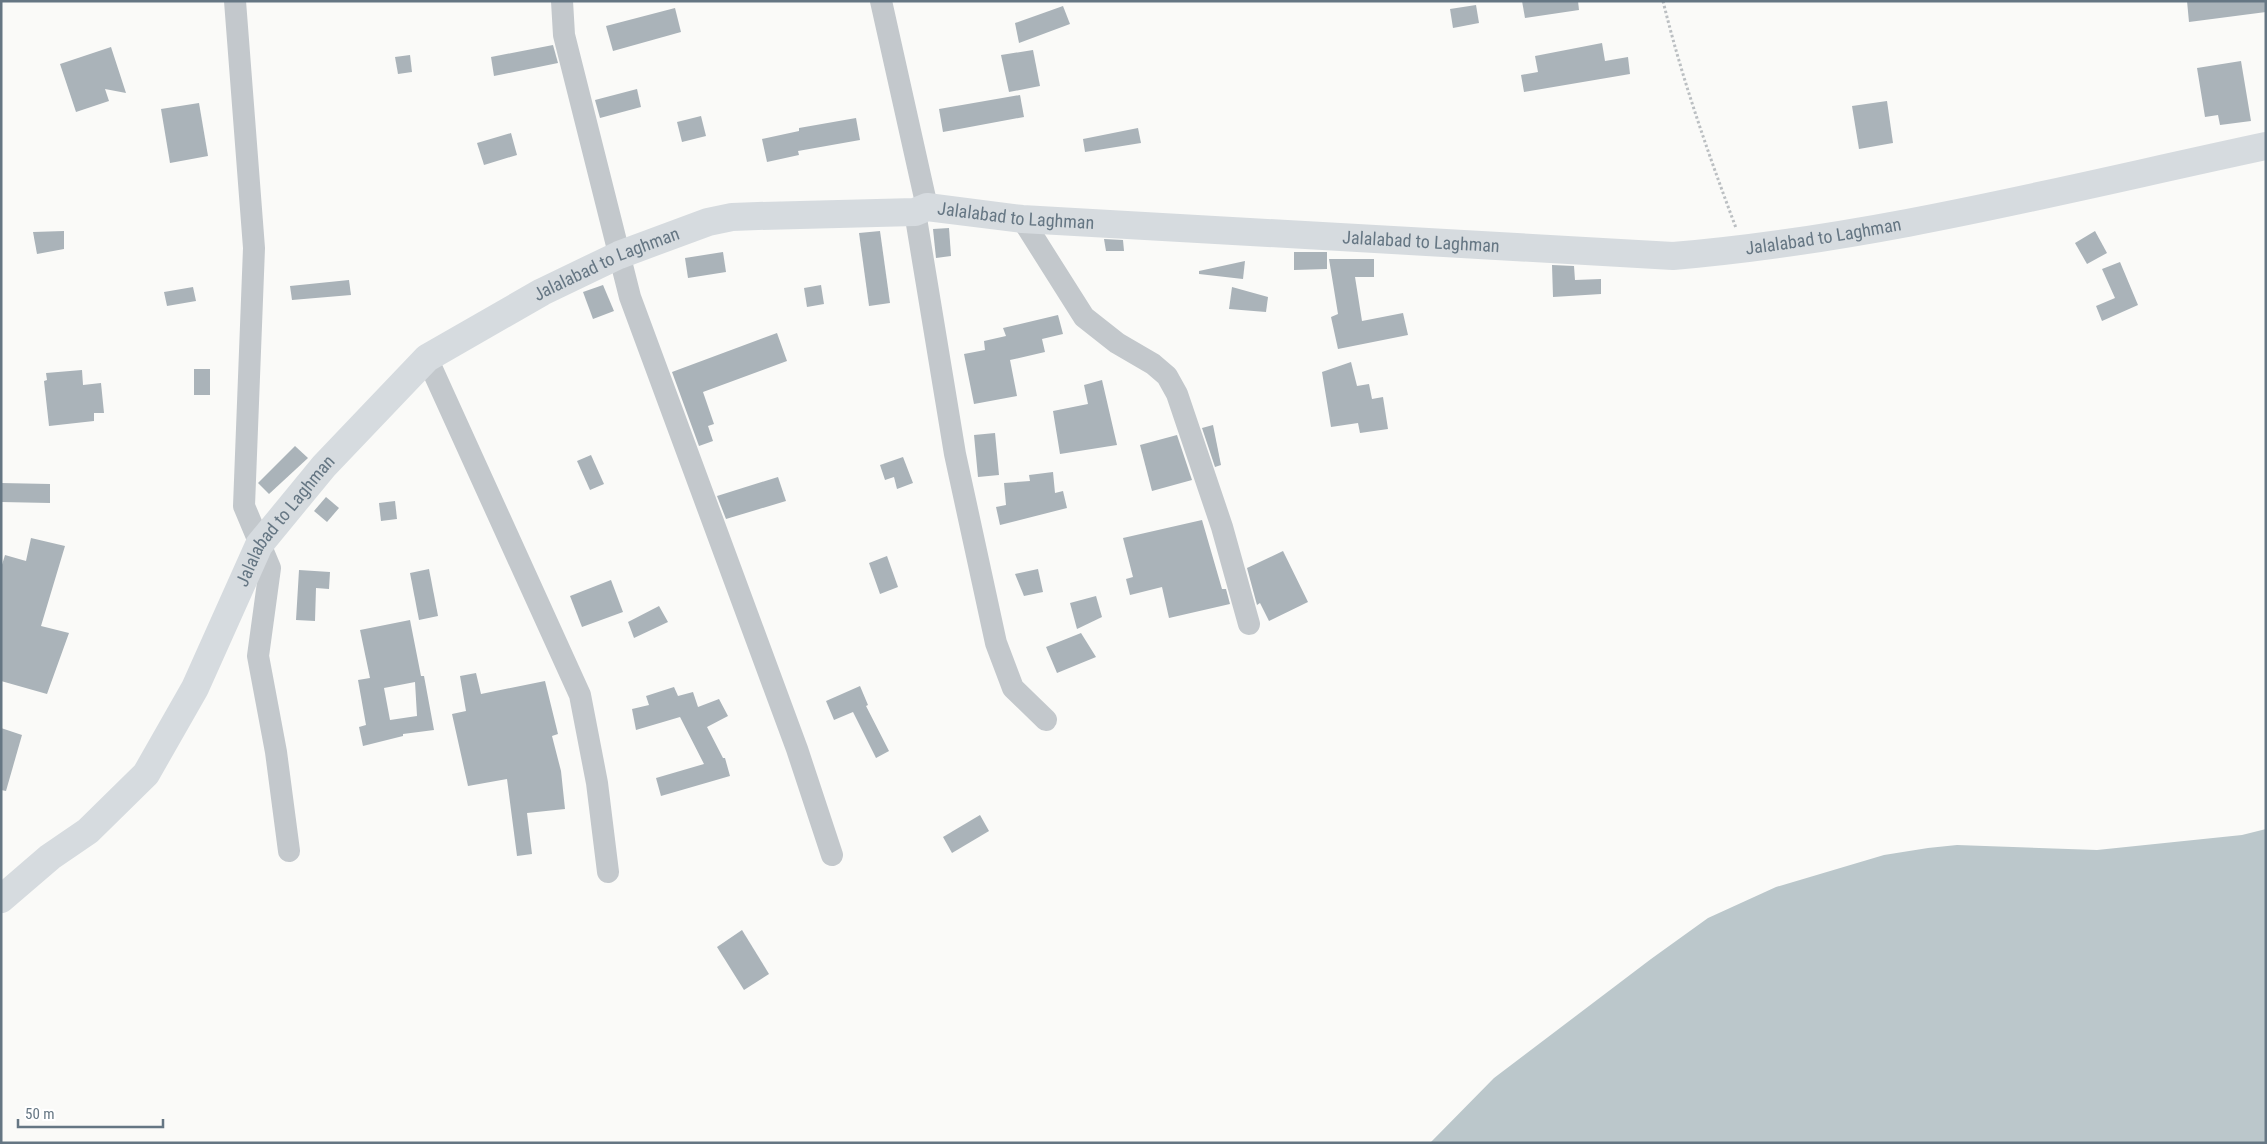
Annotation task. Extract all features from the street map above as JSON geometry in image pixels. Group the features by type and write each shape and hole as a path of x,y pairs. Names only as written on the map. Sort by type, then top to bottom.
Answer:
{"street":[{"path":"235,1 254,248 244,506 270,568 258,656 276,752 289,851"},
{"path":"562,1 564,35 630,297 797,749 832,855"},
{"path":"881,1 921,209 955,454 996,643 1013,688 1046,720"},
{"name":"Jalalabad to Laghman","path":"1,899 50,857 88,831 146,774 195,688 259,545 324,466 427,358 542,292 620,255 708,222 732,217 921,209 1022,218 1673,256 1745,250 1870,231 2266,146"},
{"path":"1022,218 1084,318 1116,343 1154,364 1167,376 1177,394 1222,528 1248,624"},
{"path":"427,358 580,695 598,783 608,872"}],"path":[{"path":"1663,1 1687,88 1745,250"}],"shaded area":[{"path":"2266,829 2266,1143 1430,1143 1494,1078 1651,959 1708,918 1776,887 1884,855 1928,848 1957,845 2097,850 2242,835"}],"building":[{"path":"1522,1 1578,1 1579,10 1525,18"},
{"path":"2187,1 2266,1 2266,12 2189,22"},
{"path":"1476,5 1479,23 1453,28 1450,9"},
{"path":"1063,6 1070,24 1019,43 1015,23"},
{"path":"675,8 681,32 613,51 606,26"},
{"path":"1602,43 1605,61 1628,57 1630,74 1524,92 1521,75 1538,72 1535,56"},
{"path":"553,45 558,63 494,76 491,57"},
{"path":"111,47 126,93 105,89 109,101 76,112 60,64"},
{"path":"1033,50 1040,86 1009,92 1001,55"},
{"path":"410,55 412,72 398,74 395,57"},
{"path":"2241,61 2251,121 2220,125 2218,115 2205,117 2197,68"},
{"path":"637,89 641,107 600,118 595,100"},
{"path":"1020,95 1024,117 943,132 939,109"},
{"path":"1887,101 1893,143 1859,149 1852,106"},
{"path":"199,103 208,156 170,163 161,109"},
{"path":"701,116 706,136 682,142 677,122"},
{"path":"856,118 860,140 798,151 799,155 767,162 762,139 799,131 799,128"},
{"path":"1138,128 1141,143 1085,152 1083,139"},
{"path":"511,133 517,155 484,165 477,143"},
{"path":"949,228 951,256 936,258 933,229"},
{"path":"64,231 64,249 37,254 33,232"},
{"path":"880,231 890,303 869,306 859,233"},
{"path":"2095,231 2107,253 2087,264 2075,243"},
{"path":"1104,239 1123,240 1124,251 1106,251"},
{"path":"723,252 726,272 688,278 685,258"},
{"path":"1294,252 1327,252 1327,269 1294,270"},
{"path":"1329,259 1374,259 1374,277 1355,277 1362,321 1403,313 1408,335 1338,349 1331,317 1338,314"},
{"path":"1245,261 1243,279 1199,274 1199,271"},
{"path":"2120,262 2138,305 2102,321 2096,306 2115,298 2102,269"},
{"path":"1552,265 1574,266 1575,280 1601,279 1601,294 1553,297"},
{"path":"349,280 351,295 292,300 290,286"},
{"path":"603,285 614,311 593,319 583,292"},
{"path":"821,285 824,304 807,307 804,288"},
{"path":"193,287 196,301 167,306 164,292"},
{"path":"1232,287 1268,297 1266,312 1229,309"},
{"path":"1058,315 1063,334 1042,339 1045,352 1010,360 1017,396 974,404 964,354 985,350 984,341 1006,336 1003,328"},
{"path":"777,333 787,361 703,392 714,424 708,426 713,441 699,446 672,372"},
{"path":"1351,362 1357,386 1369,384 1372,399 1383,397 1388,429 1360,433 1358,423 1331,427 1322,372"},
{"path":"194,369 210,369 210,395 194,395"},
{"path":"82,370 83,385 101,383 104,413 94,413 94,421 49,426 44,381 47,380 46,373"},
{"path":"1102,380 1117,445 1060,454 1053,411 1088,404 1084,385"},
{"path":"1213,425 1221,465 1215,467 1202,428"},
{"path":"995,433 999,475 978,477 974,435"},
{"path":"1177,435 1192,480 1152,491 1140,445"},
{"path":"295,446 308,458 269,494 258,483"},
{"path":"591,455 604,484 590,490 577,461"},
{"path":"903,457 913,483 897,489 894,477 885,480 880,465"},
{"path":"1053,472 1055,493 1063,491 1067,508 1000,525 996,507 1006,505 1004,483 1030,481 1029,475"},
{"path":"778,477 786,501 726,519 717,496"},
{"path":"1,483 50,484 50,503 1,502"},
{"path":"326,497 339,508 327,522 314,511"},
{"path":"395,501 397,519 381,521 379,503"},
{"path":"1202,520 1222,589 1226,589 1230,604 1169,618 1162,587 1130,595 1126,579 1133,577 1123,538"},
{"path":"31,538 65,546 41,626 69,633 47,694 1,681 1,568 5,555 26,561"},
{"path":"1283,551 1308,602 1269,621 1260,603 1257,605 1247,568"},
{"path":"887,556 898,587 880,594 869,563"},
{"path":"429,569 438,616 419,620 410,573"},
{"path":"1038,569 1043,592 1024,596 1015,574"},
{"path":"299,570 330,572 329,589 316,588 315,621 296,620"},
{"path":"611,580 623,612 582,627 570,596"},
{"path":"1096,596 1102,617 1077,629 1070,603"},
{"path":"659,606 668,622 634,638 628,622"},
{"path":"410,620 421,676 424,676 434,730 403,734 403,736 363,746 359,727 366,725 358,680 370,678 360,630","holes":["415,682 417,716 390,720 384,688"]},
{"path":"1081,633 1096,657 1057,673 1046,647"},
{"path":"476,673 481,694 545,681 558,734 552,736 561,771 565,809 527,813 532,854 517,856 507,779 468,786 452,714 466,711 460,676"},
{"path":"860,686 868,705 866,706 889,751 876,758 853,712 834,720 826,701"},
{"path":"674,687 678,696 693,692 698,707 719,699 728,716 707,727 723,758 725,758 730,776 661,796 656,778 704,764 680,717 636,730 632,709 649,705 646,696"},
{"path":"1,728 22,735 6,791 1,790"},
{"path":"980,815 989,831 952,853 943,837"},
{"path":"742,930 769,974 744,990 717,947"}]}
